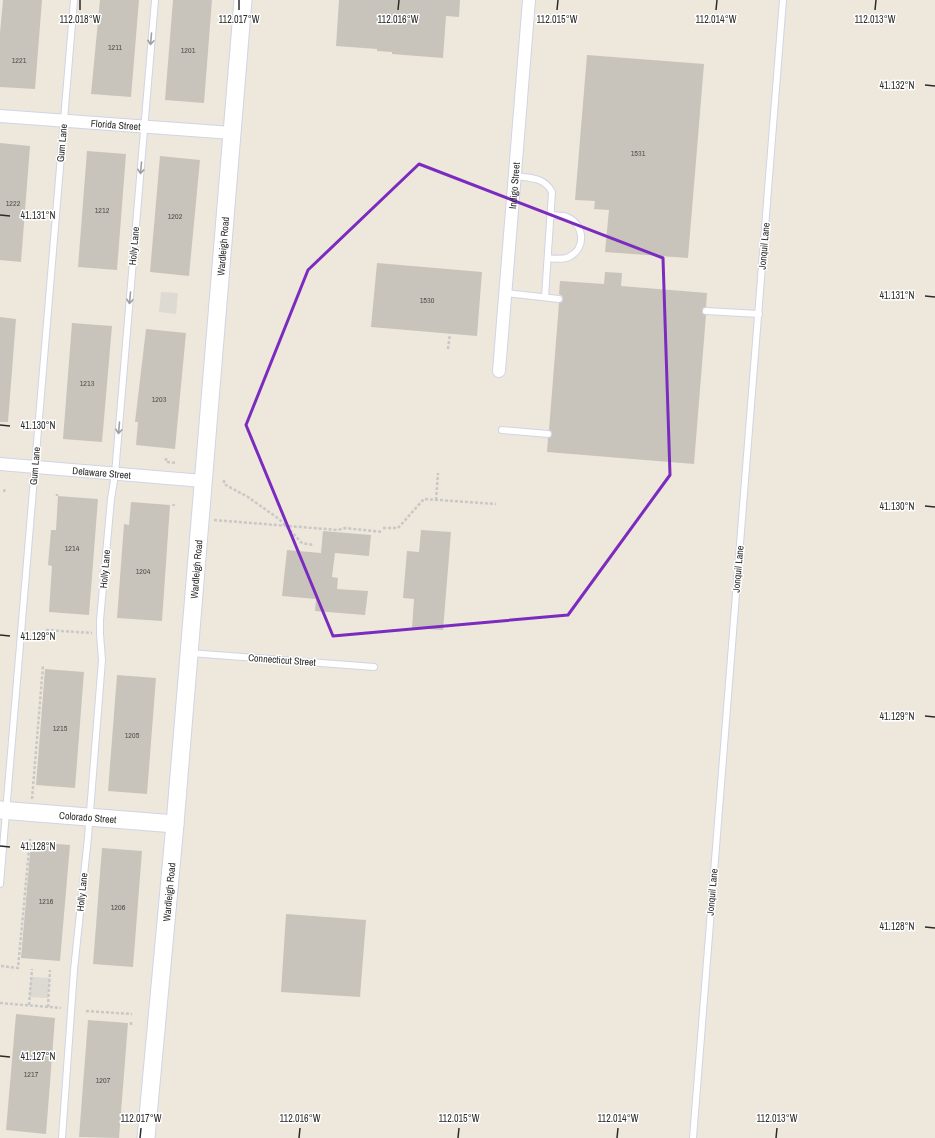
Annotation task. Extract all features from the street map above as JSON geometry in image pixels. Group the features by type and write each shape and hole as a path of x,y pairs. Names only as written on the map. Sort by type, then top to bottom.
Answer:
{"main road":[{"name":"Wardleigh Road","path":"146,1138 175,824 243,0"},
{"name":"Colorado Street","path":"3,811 175,824"}],"street":[{"name":"Indigo Street","path":"499,371 529,0"},
{"name":"Florida Street","path":"0,116 232,134"},
{"name":"Delaware Street","path":"0,464 203,481"}],"lane":[{"name":"Gum Lane","path":"0,884 3,811 35,467 74,0"},
{"name":"Holly Lane","path":"62,1138 74,970 90,818 102,660 100,620 111,499 115,474 155,0"},
{"name":"Jonquil Lane","path":"693,1138 783,0"},
{"path":"515,176 534,178 547,185 552,192 545,297"},
{"path":"548,258 560,259 569,257 577,250 581,241 581,231 575,222 564,216 551,216"},
{"path":"505,293 559,299"},
{"path":"706,311 758,314"},
{"path":"502,430 548,434"},
{"name":"Connecticut Street","path":"189,653 374,667"}],"path":[{"path":"448,349 450,334"},
{"path":"166,458 166,462 178,463"},
{"path":"436,500 438,473"},
{"path":"224,480 224,484 248,497 279,519 302,543 314,545"},
{"path":"4,492 5,488"},
{"path":"384,528 398,528 424,499 496,504"},
{"path":"214,520 338,530 345,528 383,532"},
{"path":"46,630 92,633"},
{"path":"33,789 43,666"},
{"path":"1,966 18,968 30,839"},
{"path":"29,1005 32,969"},
{"path":"48,1007 50,970"},
{"path":"0,1003 61,1008"},
{"path":"86,1011 132,1014"}],"highlighted area":[{"path":"419,164 663,258 670,475 568,615 333,636 246,425 308,270"}],"shaded area":[{"path":"161,292 178,293 176,314 159,312"},
{"path":"31,977 50,978 48,998 29,997"}],"building":[{"path":"3,0 42,0 35,89 0,87 0,33"},
{"path":"100,0 139,0 131,97 91,94"},
{"path":"173,0 212,0 204,103 165,100"},
{"path":"339,0 460,0 459,17 446,16 443,58 392,54 392,52 377,51 377,49 336,46"},
{"path":"587,55 704,64 688,258 605,252 609,210 594,209 595,201 575,200"},
{"path":"0,143 30,146 21,262 0,260"},
{"path":"87,151 126,154 117,270 78,267"},
{"path":"160,156 200,160 189,276 150,272"},
{"path":"377,263 482,272 477,336 371,327"},
{"path":"605,272 622,273 621,286 707,293 706,307 702,310 702,313 706,315 694,464 547,452 548,438 551,437 552,434 549,430 559,303 562,302 563,299 559,294 560,281 604,284"},
{"path":"0,317 16,319 8,422 0,422"},
{"path":"72,323 112,326 102,442 63,439"},
{"path":"146,329 186,333 175,449 136,445 138,422 135,422"},
{"path":"58,496 98,499 89,615 49,612 52,566 48,565 51,530 56,530"},
{"path":"131,502 170,505 162,621 117,618 124,524 129,525"},
{"path":"421,530 451,532 443,630 412,628 414,599 403,598 407,551 419,552"},
{"path":"323,531 371,535 369,556 335,553 332,577 338,578 337,589 368,591 365,615 315,611 316,599 282,596 287,550 321,553"},
{"path":"45,669 84,672 75,788 36,785"},
{"path":"117,675 156,678 147,794 108,791"},
{"path":"31,842 70,845 60,961 21,958"},
{"path":"102,848 142,851 133,967 93,964"},
{"path":"286,914 366,920 360,997 281,992"},
{"path":"16,1014 55,1018 46,1134 6,1130"},
{"path":"88,1020 128,1023 119,1138 79,1137"}]}
